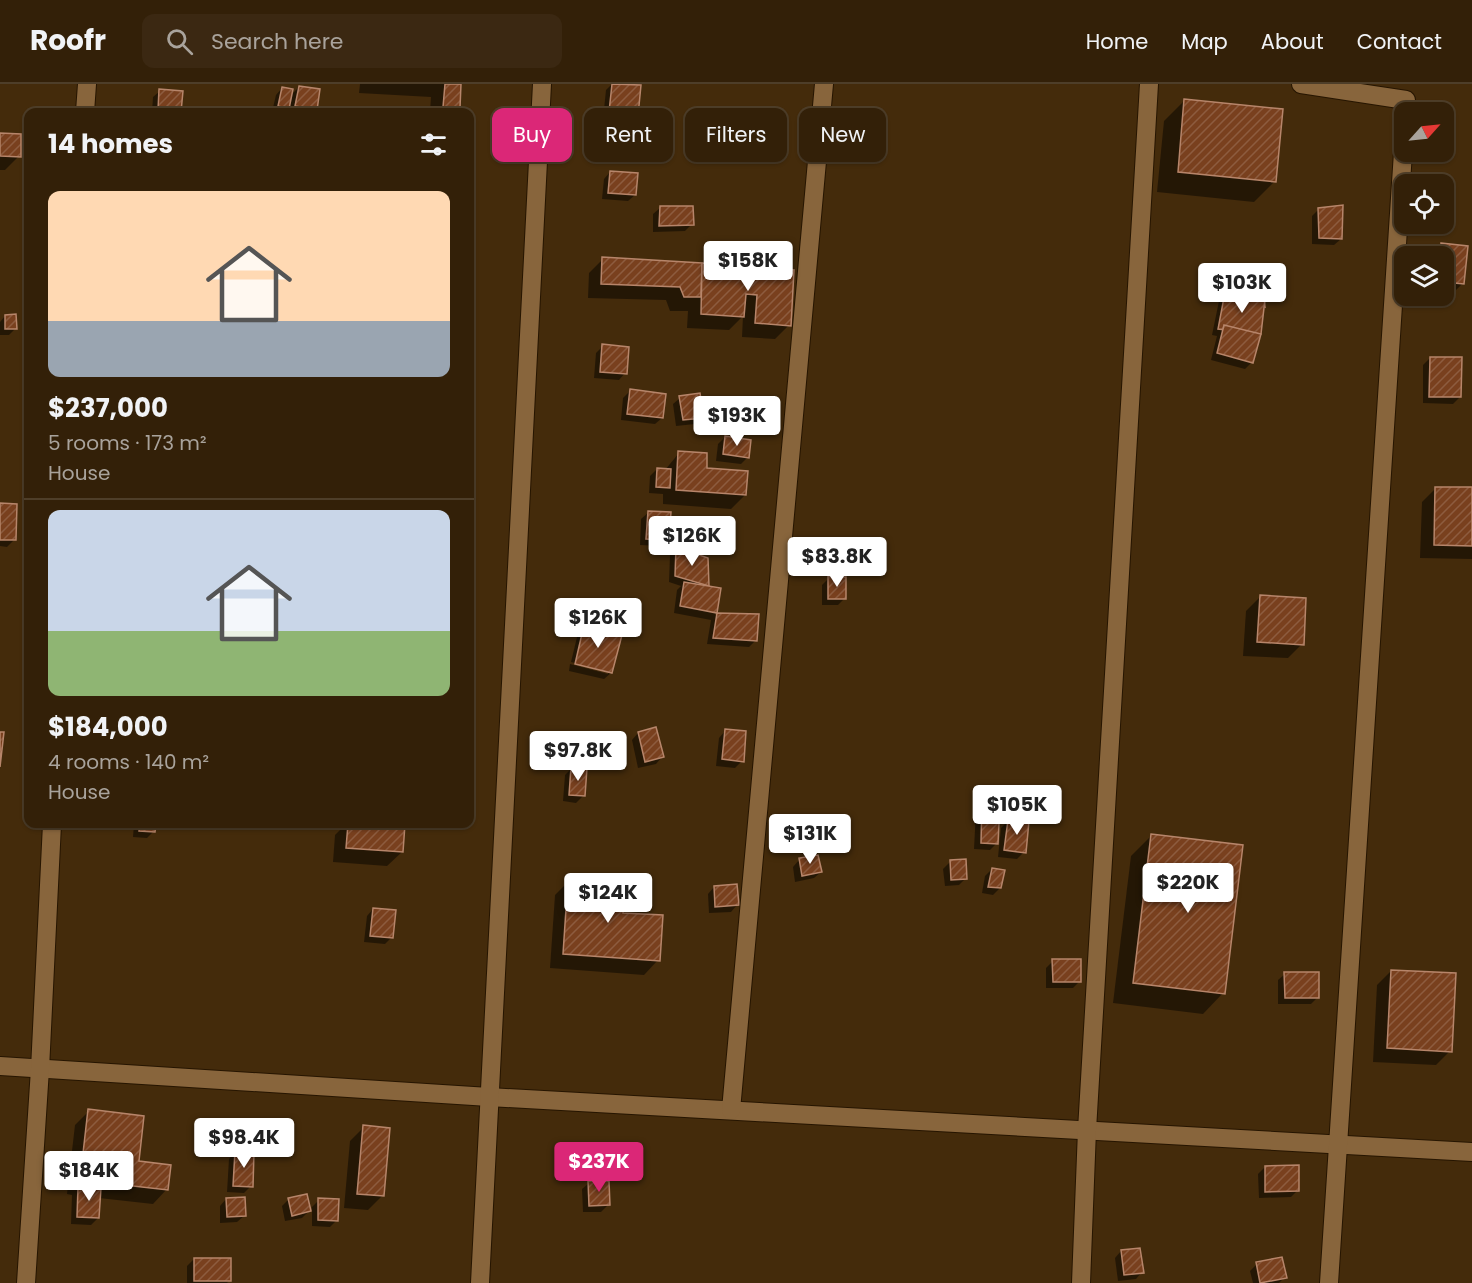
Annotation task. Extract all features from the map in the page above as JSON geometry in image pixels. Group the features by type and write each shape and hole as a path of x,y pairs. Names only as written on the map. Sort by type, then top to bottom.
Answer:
{"street":[{"path":"86,108 87,84"},
{"path":"480,1283 542,84"},
{"path":"731,1110 824,84"},
{"path":"1081,1283 1087,1130 1149,84"},
{"path":"1301,84 1407,99"},
{"path":"1329,1283 1402,162"},
{"path":"26,1283 40,1069 52,828"},
{"path":"0,1066 489,1097 1472,1152"}],"building":[{"path":"445,84 461,84 460,108 443,107"},
{"path":"612,84 641,85 639,108 609,108"},
{"path":"299,86 320,89 317,108 295,106"},
{"path":"282,87 293,89 289,108 278,106"},
{"path":"159,89 183,91 181,108 158,108"},
{"path":"1184,99 1283,109 1276,182 1178,172"},
{"path":"0,133 21,134 21,157 0,156"},
{"path":"610,171 638,173 636,195 608,193"},
{"path":"1343,205 1342,239 1319,238 1318,208"},
{"path":"660,206 693,206 694,225 659,226"},
{"path":"1441,243 1468,246 1464,284 1454,283 1454,246 1441,246"},
{"path":"602,257 702,263 701,297 684,297 680,287 601,284"},
{"path":"702,263 794,270 791,326 755,323 757,295 746,294 744,317 701,314"},
{"path":"1242,267 1261,271 1265,307 1240,297"},
{"path":"1225,292 1265,299 1261,334 1218,329"},
{"path":"16,314 17,329 5,329 5,315"},
{"path":"1224,325 1261,334 1253,363 1217,353"},
{"path":"602,344 629,347 627,374 600,372"},
{"path":"1430,357 1462,357 1461,397 1429,397"},
{"path":"630,389 666,394 663,418 627,414"},
{"path":"700,393 704,418 683,420 679,396"},
{"path":"725,436 751,440 749,458 723,454"},
{"path":"678,451 707,453 707,468 748,471 746,495 676,490"},
{"path":"657,468 671,469 670,488 656,487"},
{"path":"1435,487 1472,487 1472,546 1434,545"},
{"path":"0,503 17,504 16,540 0,540"},
{"path":"648,511 671,512 669,540 646,539"},
{"path":"676,547 708,558 709,586 675,576"},
{"path":"828,576 846,577 846,599 828,599"},
{"path":"684,582 721,588 717,613 680,606"},
{"path":"1260,595 1306,598 1304,645 1257,642"},
{"path":"717,613 759,614 757,641 713,638"},
{"path":"584,625 622,635 612,673 575,664"},
{"path":"656,727 664,757 645,762 638,732"},
{"path":"725,729 746,731 744,762 722,759"},
{"path":"0,732 4,732 0,767"},
{"path":"571,767 587,768 585,796 569,795"},
{"path":"982,801 1000,802 998,844 981,843"},
{"path":"1008,820 1029,821 1026,853 1004,850"},
{"path":"139,828 156,828 155,832 139,831"},
{"path":"348,828 405,828 403,852 346,848"},
{"path":"1151,834 1243,845 1225,994 1133,983"},
{"path":"818,855 822,872 802,876 799,858"},
{"path":"966,859 967,879 951,880 950,860"},
{"path":"992,868 1005,870 1001,888 988,887"},
{"path":"568,879 625,883 623,913 663,915 660,961 563,954"},
{"path":"737,884 739,905 715,907 714,886"},
{"path":"373,908 396,910 393,938 370,936"},
{"path":"1052,959 1081,959 1081,982 1053,982"},
{"path":"1391,970 1456,973 1452,1052 1387,1048"},
{"path":"1284,972 1319,972 1319,998 1285,998"},
{"path":"88,1109 144,1116 139,1161 171,1165 168,1190 80,1180"},
{"path":"363,1125 390,1128 384,1196 357,1194"},
{"path":"235,1151 254,1151 253,1187 233,1186"},
{"path":"1299,1165 1299,1191 1265,1192 1265,1166"},
{"path":"588,1181 609,1181 610,1205 589,1206"},
{"path":"78,1187 101,1188 99,1218 77,1217"},
{"path":"307,1194 311,1211 292,1216 288,1198"},
{"path":"245,1197 246,1216 227,1217 226,1198"},
{"path":"318,1198 339,1199 338,1221 318,1220"},
{"path":"1140,1248 1144,1273 1124,1275 1121,1250"},
{"path":"1282,1257 1287,1278 1260,1283 1256,1262"},
{"path":"194,1258 231,1258 231,1281 194,1281"}]}
